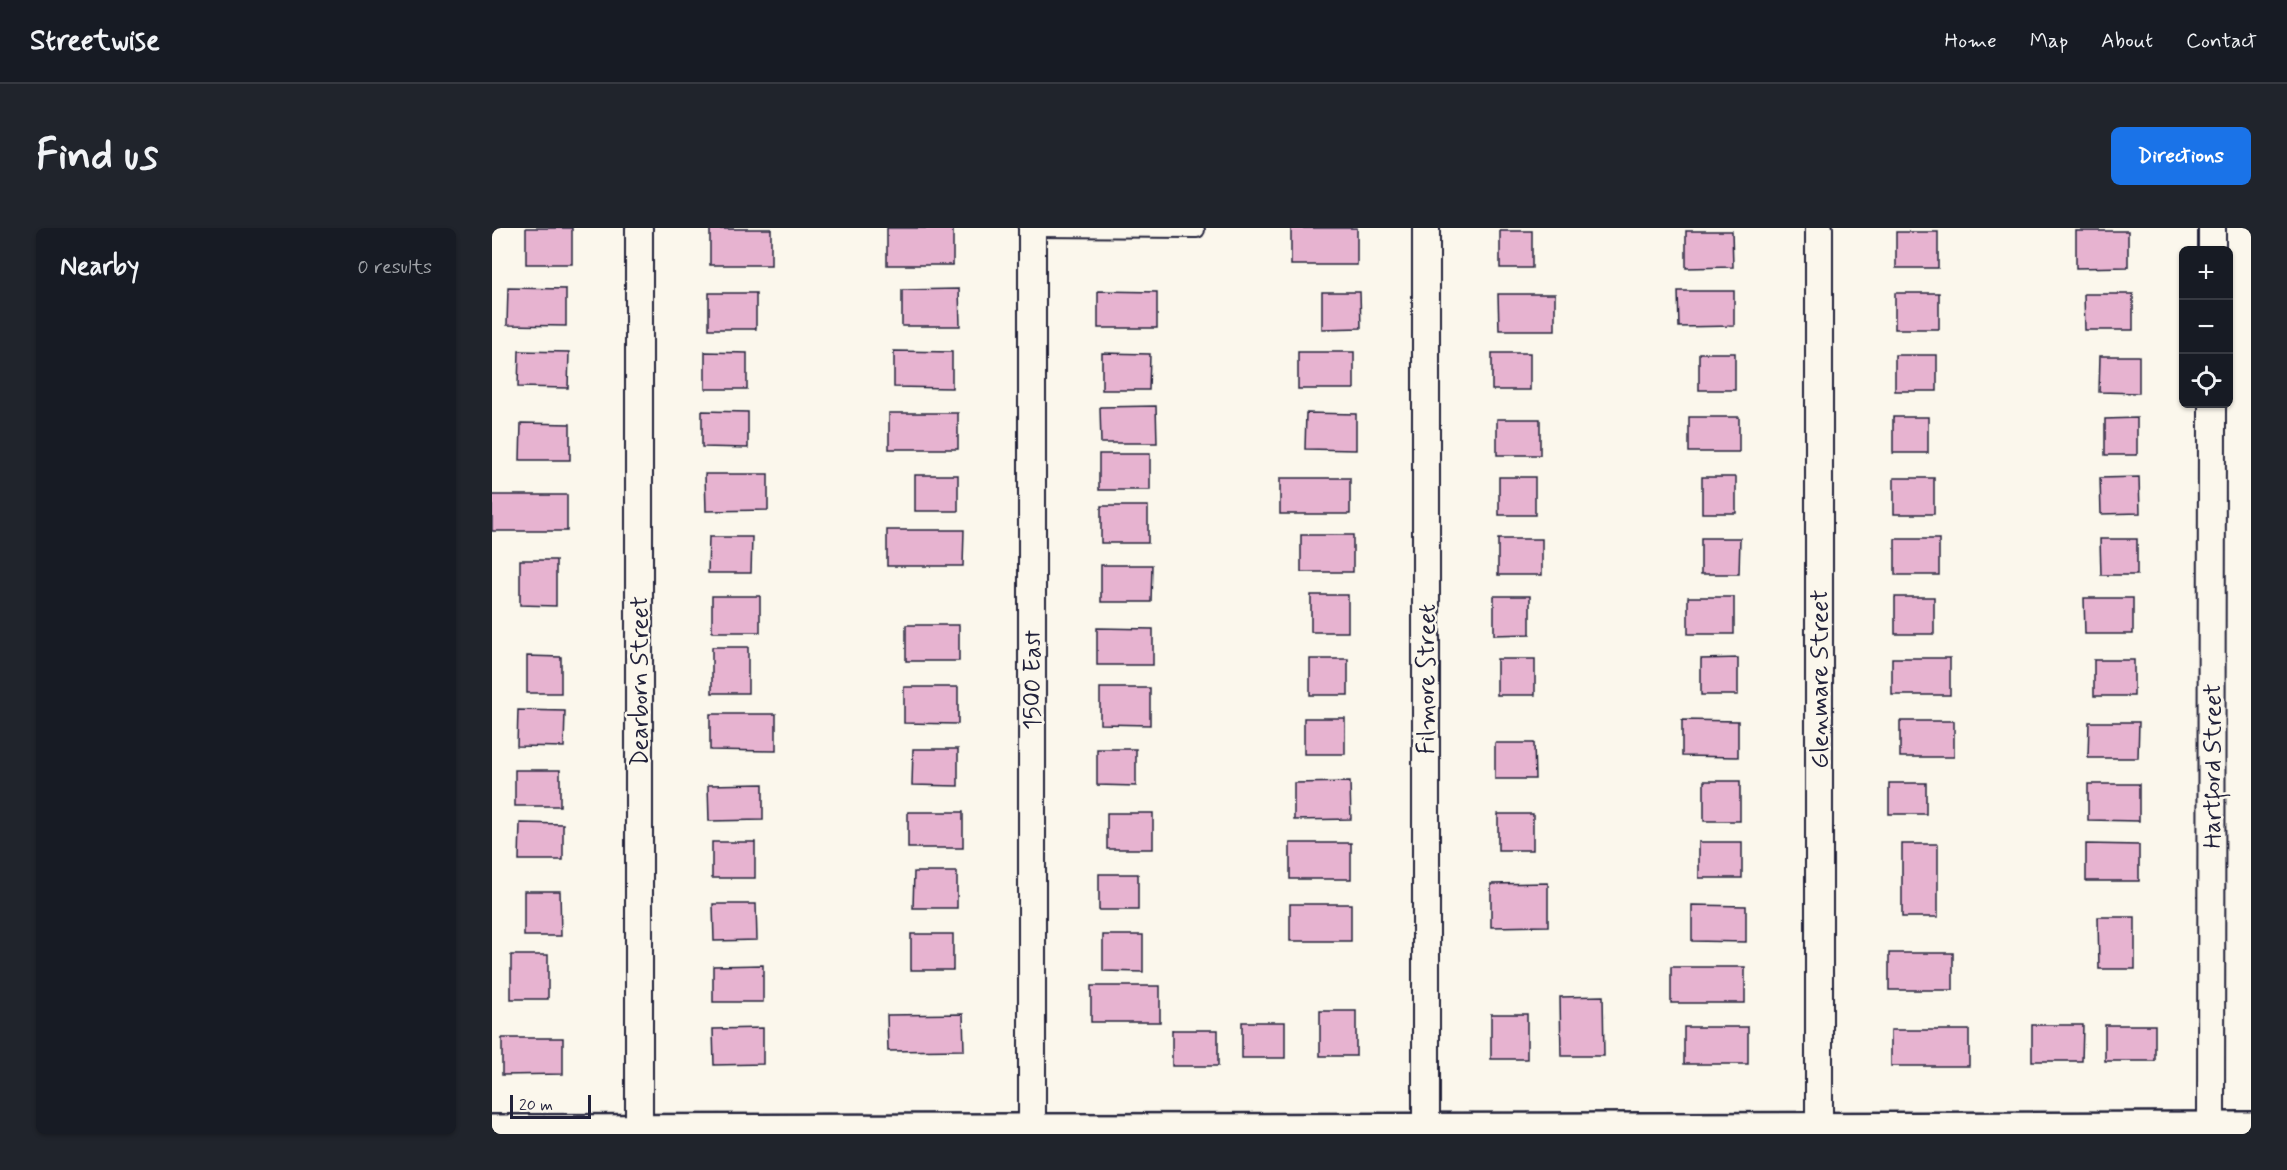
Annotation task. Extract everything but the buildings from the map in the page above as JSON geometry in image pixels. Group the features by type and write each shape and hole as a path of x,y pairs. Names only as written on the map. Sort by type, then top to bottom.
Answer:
{"street":[{"name":"Dearborn Street","path":"639,228 639,1133"},
{"name":"Filmore Street","path":"1426,228 1426,1130"},
{"name":"Glenmare Street","path":"1819,228 1819,1129"},
{"path":"2212,228 2212,246"},
{"name":"1500 East","path":"1032,229 1032,1131"},
{"name":"Hartford Street","path":"2211,1129 2212,408"},
{"path":"492,1132 966,1133 1426,1130 1677,1132 1819,1129 2070,1131 2251,1129"}],"lane":[{"path":"1032,229 1197,230"}]}
